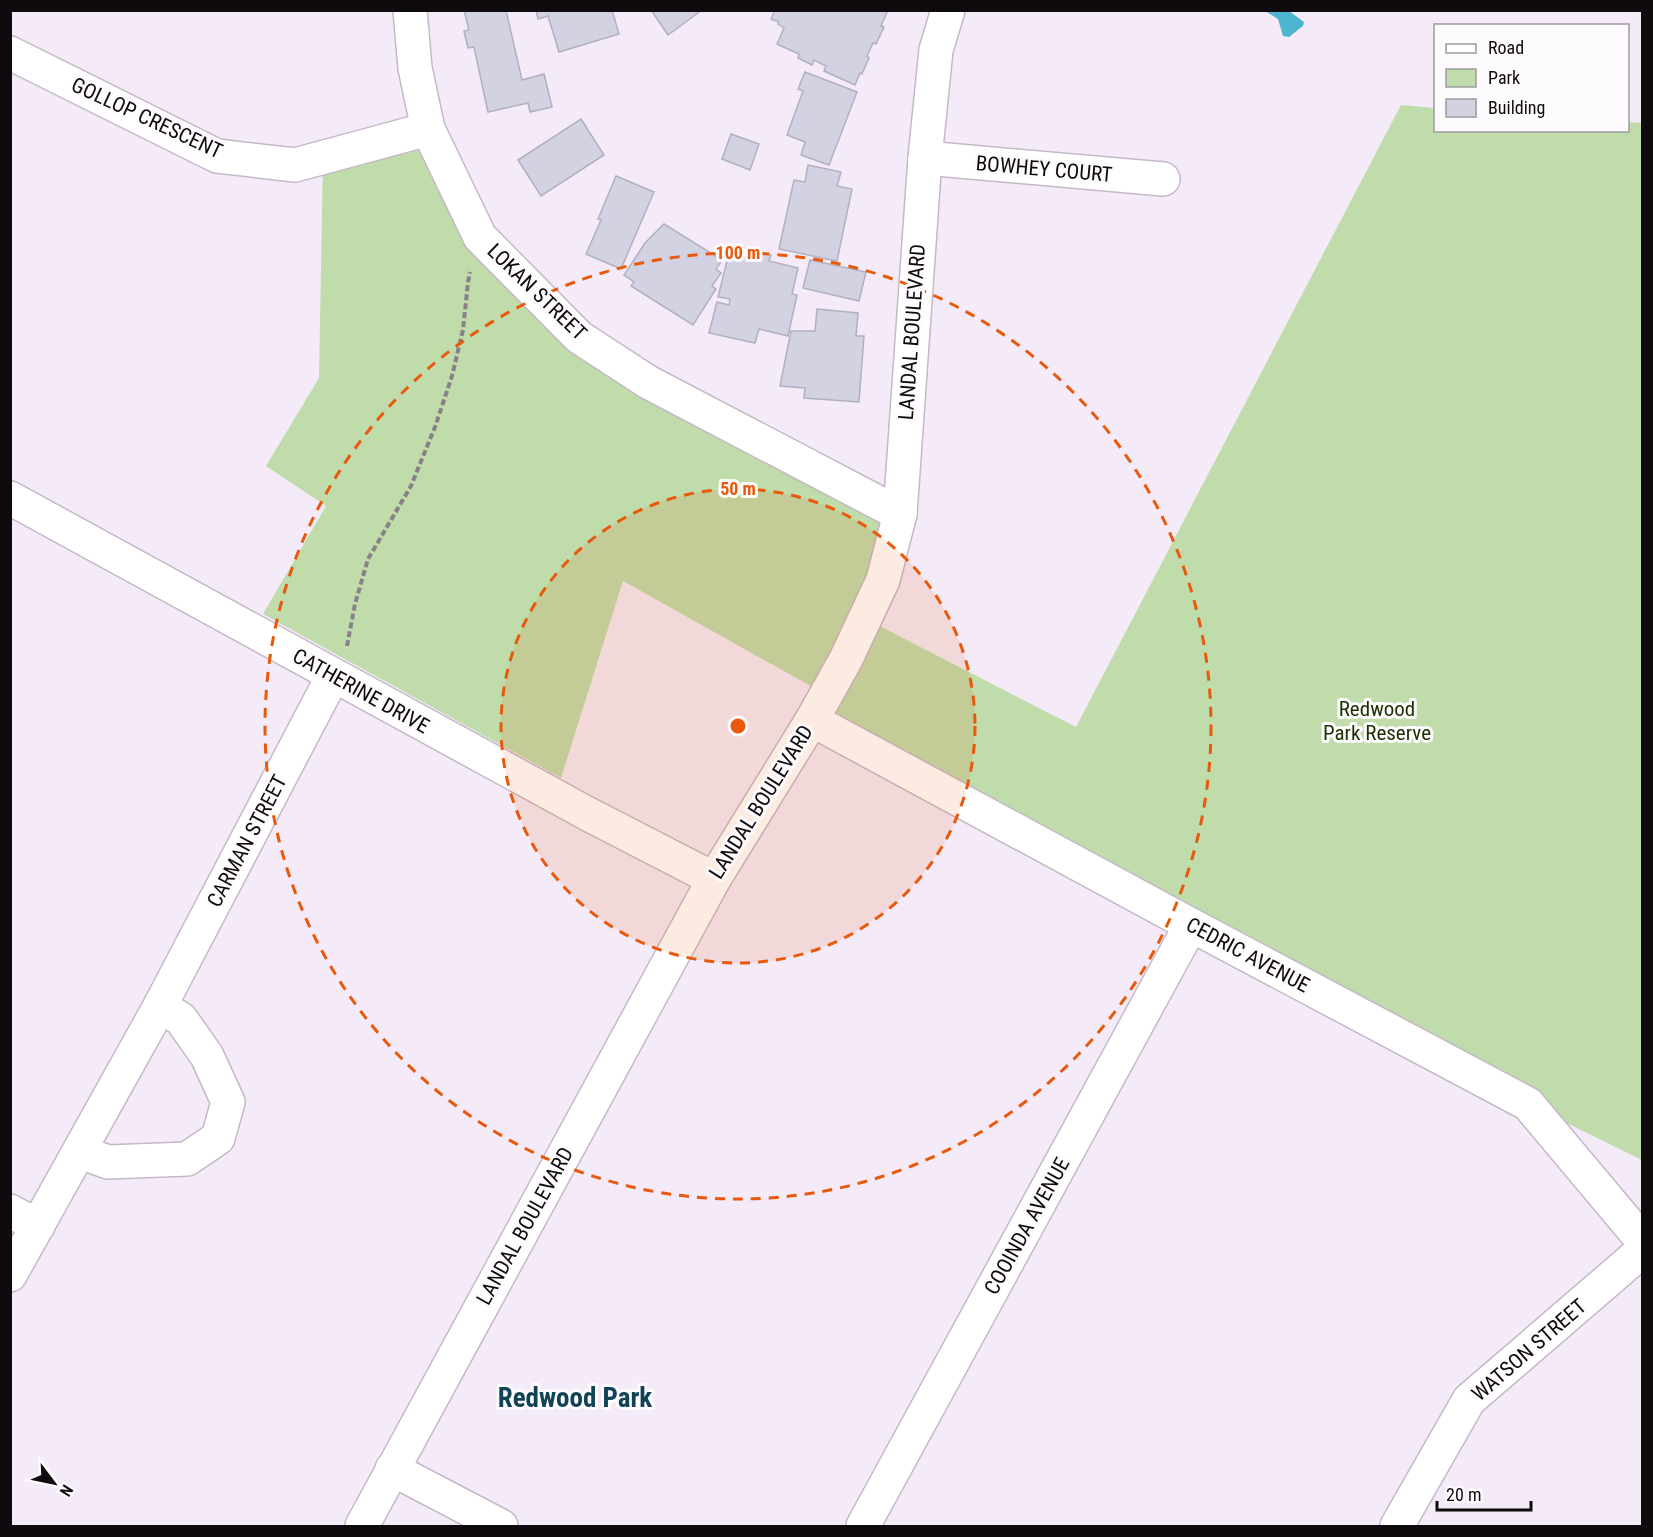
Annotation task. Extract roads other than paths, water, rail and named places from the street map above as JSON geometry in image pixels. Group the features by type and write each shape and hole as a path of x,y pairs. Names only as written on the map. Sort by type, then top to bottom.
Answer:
{"street":[{"name":"LOKAN STREET","path":"410,10 415,68 428,129 480,237 579,337 648,382 900,514"},
{"name":"LANDAL BOULEVARD","path":"362,1527 714,879 812,720 846,658 883,580 900,514 925,158 936,50 948,10"},
{"name":"GOLLOP CRESCENT","path":"10,53 217,156 295,165 428,129"},
{"name":"BOWHEY COURT","path":"925,158 1163,179"},
{"name":"CATHERINE DRIVE","path":"10,498 333,676 588,814 714,879"},
{"name":"CARMAN STREET","path":"10,1275 24,1219 80,1152 160,1006 333,676"},
{"name":"CEDRIC AVENUE","path":"812,720 1528,1104 1642,1240"},
{"name":"COOINDA AVENUE","path":"863,1527 1191,925"},
{"path":"80,1152 108,1162 187,1159 218,1138 228,1102 207,1056 181,1019 160,1006"},
{"name":"WATSON STREET","path":"1397,1527 1469,1400 1642,1251"},
{"path":"392,1469 501,1527"}],"water":[{"path":"1265,11 1289,11 1304,22 1303,26 1289,37 1283,36 1278,19"}],"district":[{"name":"Redwood Park","path":"575,1398"}],"park label":[{"name":"Redwood Park Reserve","path":"1377,721"}]}
